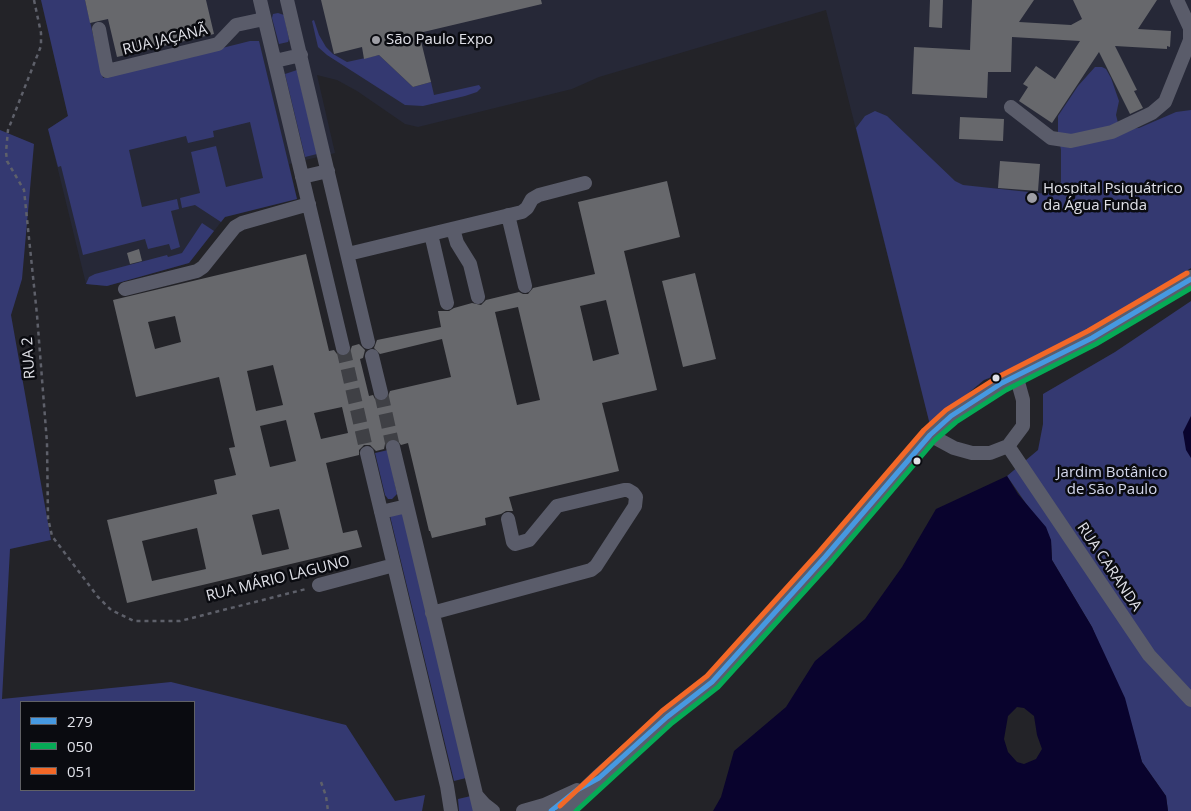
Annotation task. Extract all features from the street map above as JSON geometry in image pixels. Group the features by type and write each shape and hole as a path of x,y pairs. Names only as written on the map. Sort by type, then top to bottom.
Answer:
{"main road":[{"path":"564,811 667,717 712,682 825,557 930,435 970,402 1016,375 1092,338 1191,280"},
{"path":"551,811 577,790 599,778"}],"lane":[{"path":"260,0 343,348"},
{"path":"287,0 380,394"},
{"path":"1011,107 1051,138 1071,142 1112,132 1152,113 1165,102 1190,40 1190,28 1177,0"},
{"name":"RUA JAÇANÃ","path":"99,29 107,71 218,44 236,25 264,19"},
{"path":"275,61 301,55"},
{"path":"302,177 328,172"},
{"path":"348,254 513,214 525,210 532,199 539,194 585,183"},
{"path":"125,288 197,271 203,267 235,226 308,204"},
{"path":"513,214 525,286"},
{"path":"453,229 457,243 470,264 478,296"},
{"path":"431,234 447,303"},
{"path":"930,435 954,448 972,453 990,453 1008,446 1023,426 1023,400 1016,375"},
{"name":"RUA CARANDA","path":"1008,446 1149,655 1191,700"},
{"path":"393,447 480,811"},
{"path":"367,453 447,786 451,811"},
{"path":"432,613 591,570 596,566 635,506 636,498 633,493 624,490 557,506 528,540 515,544 508,519"},
{"path":"381,512 407,506"},
{"name":"RUA MÁRIO LAGUNO","path":"319,585 394,565"},
{"path":"522,811 544,805 577,790"},
{"path":"476,795 494,811"}],"path":[{"name":"RUA 2","path":"34,0 41,33 41,46 8,130 6,152 7,161 24,190 37,315 47,443 49,526 52,536 59,546 98,597 111,610 134,621 169,622"},
{"name":"RUA MÁRIO LAGUNO","path":"169,622 180,621 319,585"},
{"path":"321,782 326,796 328,811"}],"shaded area":[{"path":"41,0 1191,0 1191,268 1027,363 984,380 930,425 826,10 599,77 572,89 418,127 405,124 357,91 337,80 317,75 335,153 289,164 297,199 225,217 189,263 107,286 86,284 48,129 68,116"},
{"path":"1191,416 1191,458 1186,450 1183,432"},
{"path":"1007,476 1018,494 1046,527 1051,540 1052,560 1092,627 1125,698 1142,762 1166,796 1168,811 713,811 721,797 734,751 786,707 815,661 865,619 902,567 936,509","holes":["1017,707 1024,708 1034,716 1037,735 1042,749 1036,759 1024,764 1017,762 1008,752 1004,739 1008,716"]}],"green space":[{"path":"41,0 85,0 103,78 250,41 259,41 297,199 225,217 221,222 195,205 182,208 180,198 200,193 191,152 216,146 226,187 263,178 250,122 213,131 214,137 188,143 186,136 129,150 142,207 177,199 179,209 171,211 180,247 171,250 169,244 148,249 145,239 83,255 61,166 58,167 48,129 68,116"},
{"path":"273,14 284,15 289,39 288,42 279,44 272,18"},
{"path":"314,20 319,35 326,47 333,54 347,62 379,55 413,87 431,82 434,95 479,85 481,88 477,92 465,96 423,106 405,105 327,55 318,47 312,21"},
{"path":"1095,67 1106,69 1111,78 1119,101 1116,115 1118,123 1125,129 1139,128 1176,112 1191,110 1191,268 1073,342 984,380 930,425 856,128 865,116 875,111 887,116 955,181 963,185 1047,194 1055,191 1061,182 1058,116 1078,86"},
{"path":"297,70 317,154 305,157 285,74"},
{"path":"0,130 34,144 22,279 11,315 51,540 10,549 2,699 171,682 346,725 395,801 425,795 422,811 0,811"},
{"path":"202,223 214,231 189,263 107,286 86,284 89,277 95,274 167,255 168,257 182,253"},
{"name":"Jardim Botânico de São Paulo","path":"1191,301 1191,811 1168,811 1166,796 1142,762 1135,738 1092,627 1052,560 1051,540 1007,476 1038,450 1043,424 1043,394 1115,352"},
{"path":"388,450 397,494 392,499 388,499 385,495 375,453"},
{"path":"403,513 466,778 454,781 390,516"},
{"path":"471,796 474,811 459,811 458,799"}],"building":[{"path":"85,0 206,0 214,34 117,57 108,19 90,23"},
{"name":"São Paulo Expo","path":"321,0 541,0 542,4 419,33 431,82 413,87 379,55 364,59 362,47 334,54"},
{"path":"930,0 943,0 942,28 929,27"},
{"path":"972,0 1034,0 1019,22 1071,25 1082,19 1073,0 1157,0 1138,29 1171,31 1170,47 1167,46 1167,49 1115,46 1137,90 1134,91 1143,108 1130,114 1099,52 1052,123 1019,101 1028,87 1023,84 1036,66 1055,79 1080,41 1012,37 1011,72 988,72 987,98 912,94 914,47 970,50"},
{"path":"960,117 1004,119 1003,141 959,139"},
{"path":"1000,161 1040,164 1038,191 998,188"},
{"path":"667,181 680,237 624,251 657,390 602,403 619,471 509,497 513,511 506,511 485,518 486,525 432,538 408,443 401,445 396,439 391,439 385,444 384,449 376,451 370,445 364,445 359,450 359,455 326,463 343,533 357,530 362,547 127,603 107,520 217,494 214,480 236,475 229,448 235,447 219,377 136,397 113,300 306,254 329,351 334,350 337,354 345,357 349,354 352,346 359,344 365,350 363,358 360,359 369,396 373,395 375,399 383,402 387,399 390,391 451,377 442,339 380,354 374,348 377,340 441,327 438,311 449,311 472,303 481,305 486,300 519,292 528,294 533,288 595,274 578,202","holes":["606,300 619,354 593,361 580,306","518,307 540,400 517,405 495,312","175,316 181,342 155,349 148,322","273,365 283,405 256,411 247,371","342,407 348,433 321,439 314,413","286,420 296,461 270,467 260,426","279,509 289,549 262,555 252,515","197,528 206,569 152,581 142,541"]},
{"path":"139,249 142,261 130,264 127,253"},
{"path":"695,273 716,359 683,367 662,281"}],"tunnel":[{"path":"343,348 367,453"},
{"path":"381,393 393,447"}],"transit line":[{"name":"051","path":"560,806 662,711 707,676 819,552 924,430 946,410 998,377 1088,331 1187,273"},
{"name":"279","path":"551,811 577,790 599,778 667,717 712,682 825,557 930,435 951,416 1002,383 1092,338 1191,279"},
{"name":"050","path":"576,811 672,723 718,687 831,562 935,440 956,422 1006,390 1096,344 1191,288"}],"place":[{"name":"São Paulo Expo","path":"376,40"},
{"name":"Hospital Psiquátrico da Água Funda","path":"1032,198"}]}
